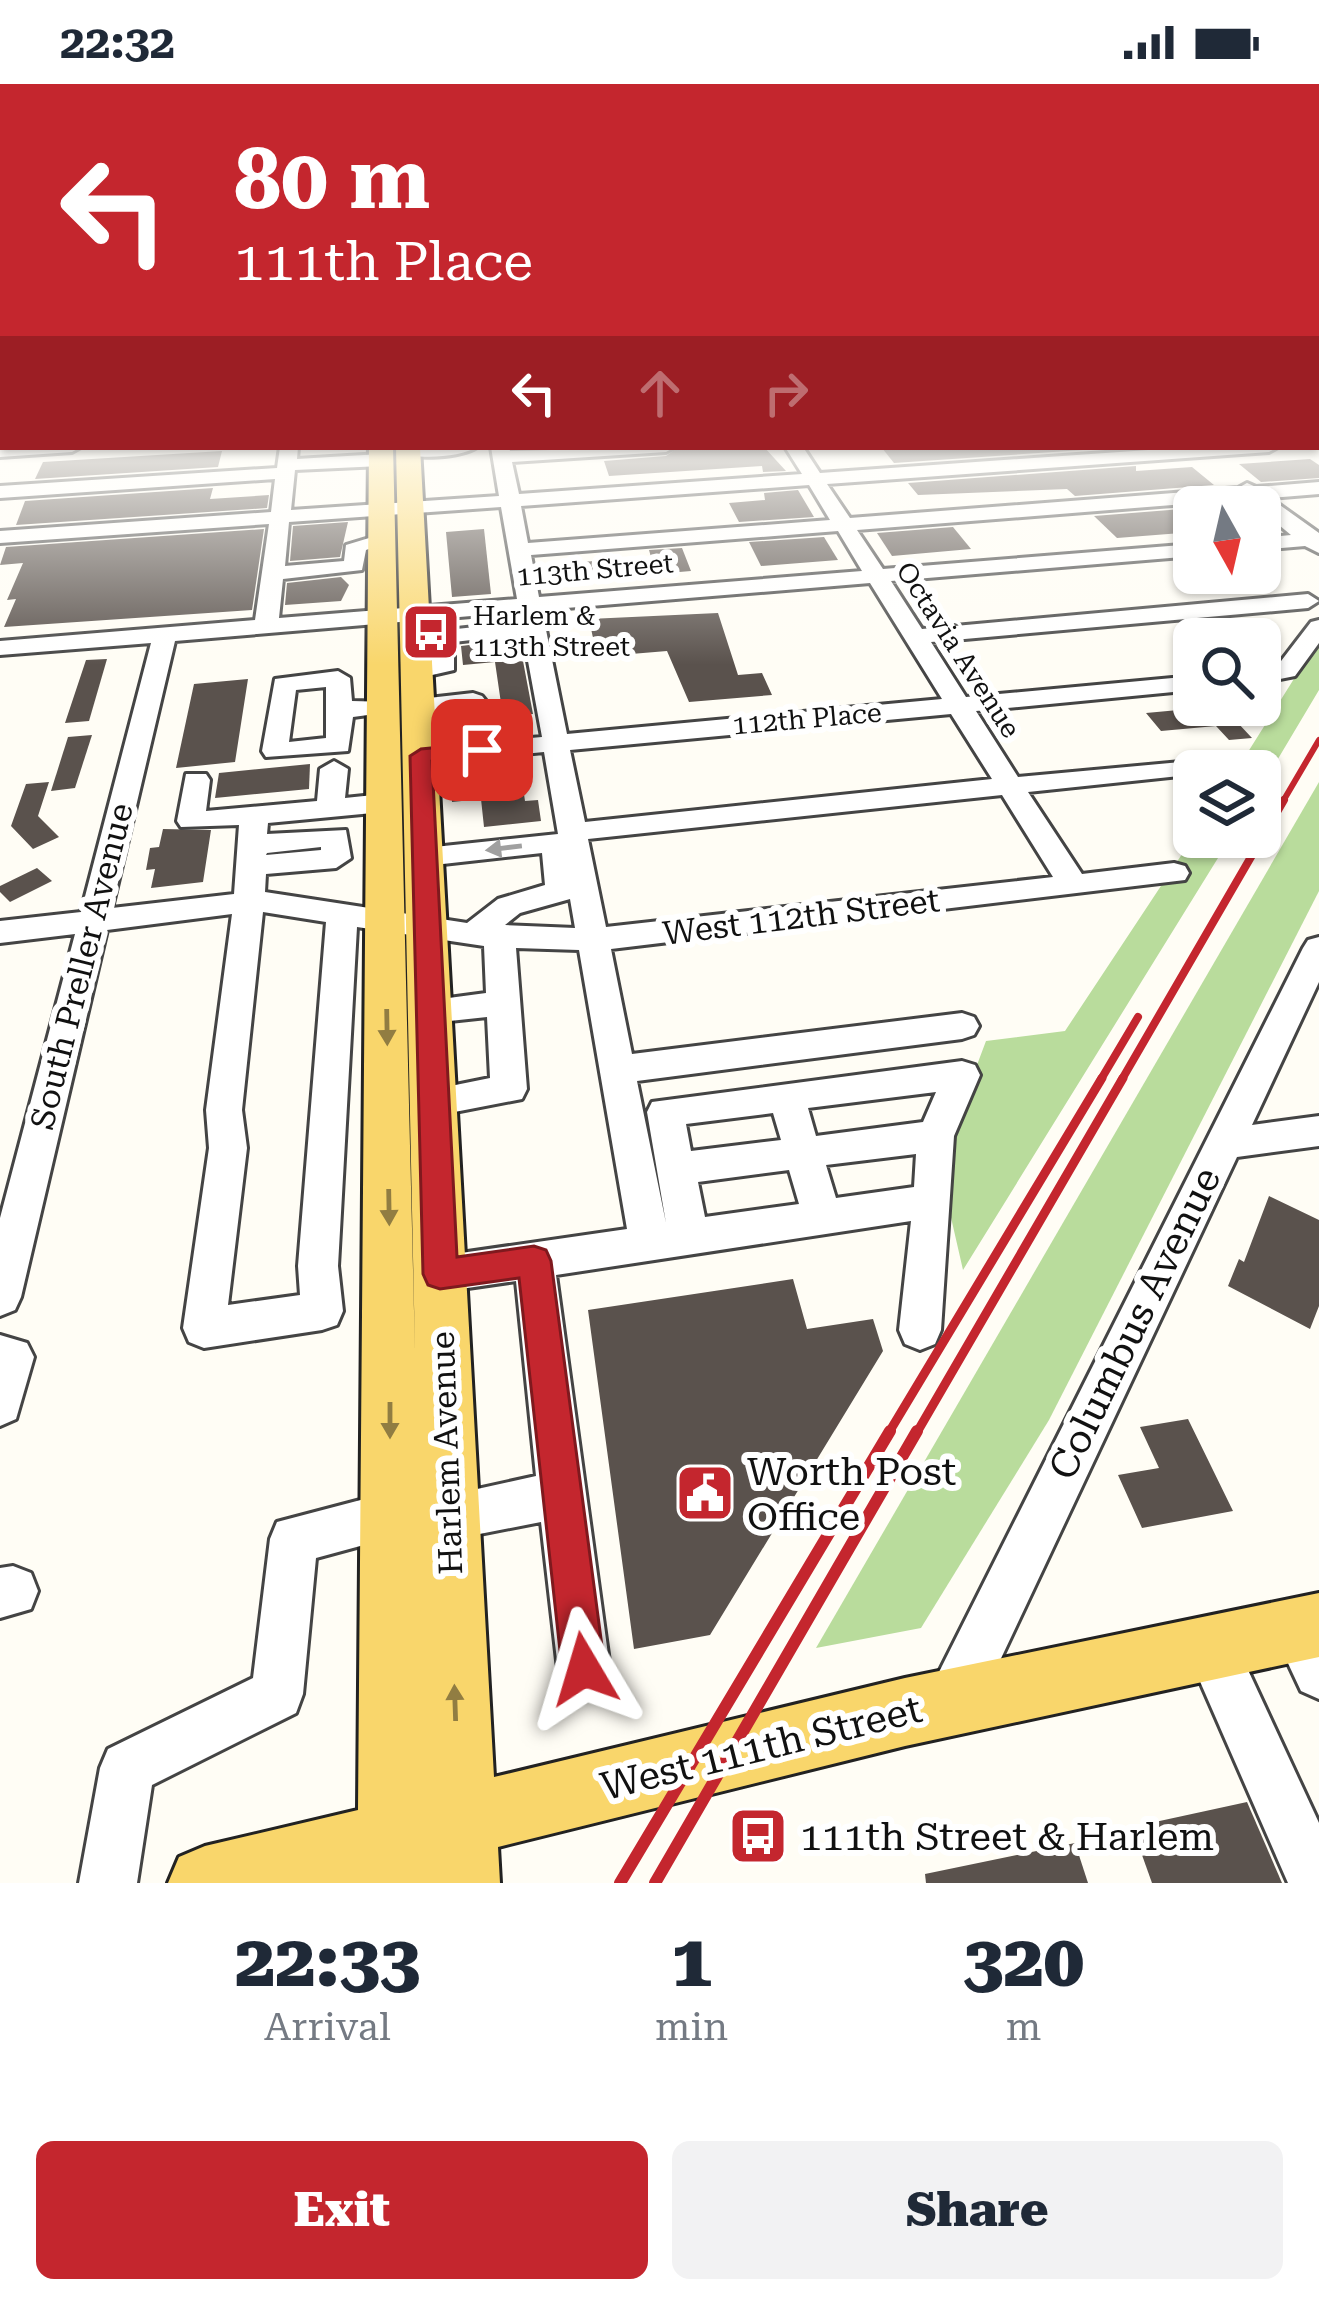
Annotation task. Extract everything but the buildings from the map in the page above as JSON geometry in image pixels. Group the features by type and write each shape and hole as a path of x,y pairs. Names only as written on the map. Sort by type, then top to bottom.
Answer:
{"main road":[{"name":"Harlem Avenue","path":"385,497 380,510 379,574 385,921 415,1277 428,1856"},
{"name":"Harlem Avenue","path":"385,921 425,857 423,654 411,498"},
{"name":"Harlem Avenue","path":"385,921 431,1011 434,1102 415,1277"},
{"name":"West 111th Street","path":"206,1883 428,1856 953,1701 1211,1647 1312,1642"}],"street":[{"path":"282,497 273,573 286,645 340,640 343,621 379,618 473,697"},
{"path":"0,537 380,510 414,497"},
{"path":"443,497 446,506 566,497"},
{"path":"509,497 617,1070 670,1240"},
{"name":"Octavia Avenue","path":"825,497 1072,884"},
{"path":"519,550 1139,497"},
{"path":"1281,515 1316,542"},
{"path":"273,573 348,567 354,565 356,544 380,541"},
{"path":"1281,543 1316,542"},
{"name":"113th Street","path":"423,654 532,616 876,577 1173,552"},
{"path":"0,647 284,625 300,610 357,601 358,579 379,574"},
{"path":"914,637 1308,602"},
{"path":"1281,671 1319,627"},
{"name":"South Preller Avenue","path":"0,1297 165,635"},
{"name":"112th Place","path":"421,756 1173,684"},
{"path":"340,710 381,706"},
{"path":"330,808 334,769"},
{"path":"572,832 1173,769"},
{"path":"196,780 191,820 252,857"},
{"path":"0,932 91,921 252,857 330,808 383,803"},
{"path":"425,857 555,842 561,891 509,906 486,936 503,1003 509,1089 434,1102"},
{"path":"252,857 224,1110 227,1148 204,1328 322,1312 318,1265 385,921"},
{"name":"West 112th Street","path":"252,857 385,921 486,936 593,940 1174,872"},
{"name":"Columbus Avenue","path":"953,1701 1319,948"},
{"path":"431,1011 503,1003"},
{"path":"617,1070 962,1026"},
{"path":"670,1240 677,1169 665,1112 962,1075 934,1136 934,1202 920,1330"},
{"path":"787,1097 823,1218"},
{"path":"1220,1144 1319,1131"},
{"path":"677,1169 934,1136"},
{"path":"415,1277 934,1202"},
{"path":"534,1261 584,1669"},
{"path":"0,1355 12,1357 0,1404"},
{"path":"108,1883 127,1768 277,1694 294,1539 561,1495"},
{"path":"1211,1647 1316,1883"}],"green space":[{"path":"1319,639 1319,690 1281,754 1281,750 1249,750 1264,726 1281,726 1281,699"},
{"path":"1319,782 1319,891 1049,1420 921,1628 816,1648 1275,858 1281,858 1281,847"},
{"path":"1179,858 1218,858 963,1270 947,1200 948,1142 986,1041 1065,1031"}],"railway":[{"path":"1282,803 1319,740"},
{"path":"1121,1081 1284,800"},
{"path":"1100,1081 1138,1017"},
{"path":"888,1434 1102,1078"},
{"path":"916,1434 1123,1078"},
{"path":"620,1883 890,1431"},
{"path":"655,1883 917,1431"}],"place":[{"name":"Harlem & 113th Street","path":"431,632"},
{"name":"Worth Post Office","path":"705,1493"},
{"name":"111th Street & Harlem","path":"758,1836"}],"route":[{"path":"482,750 421,756 440,1274 534,1261 584,1669"}]}
